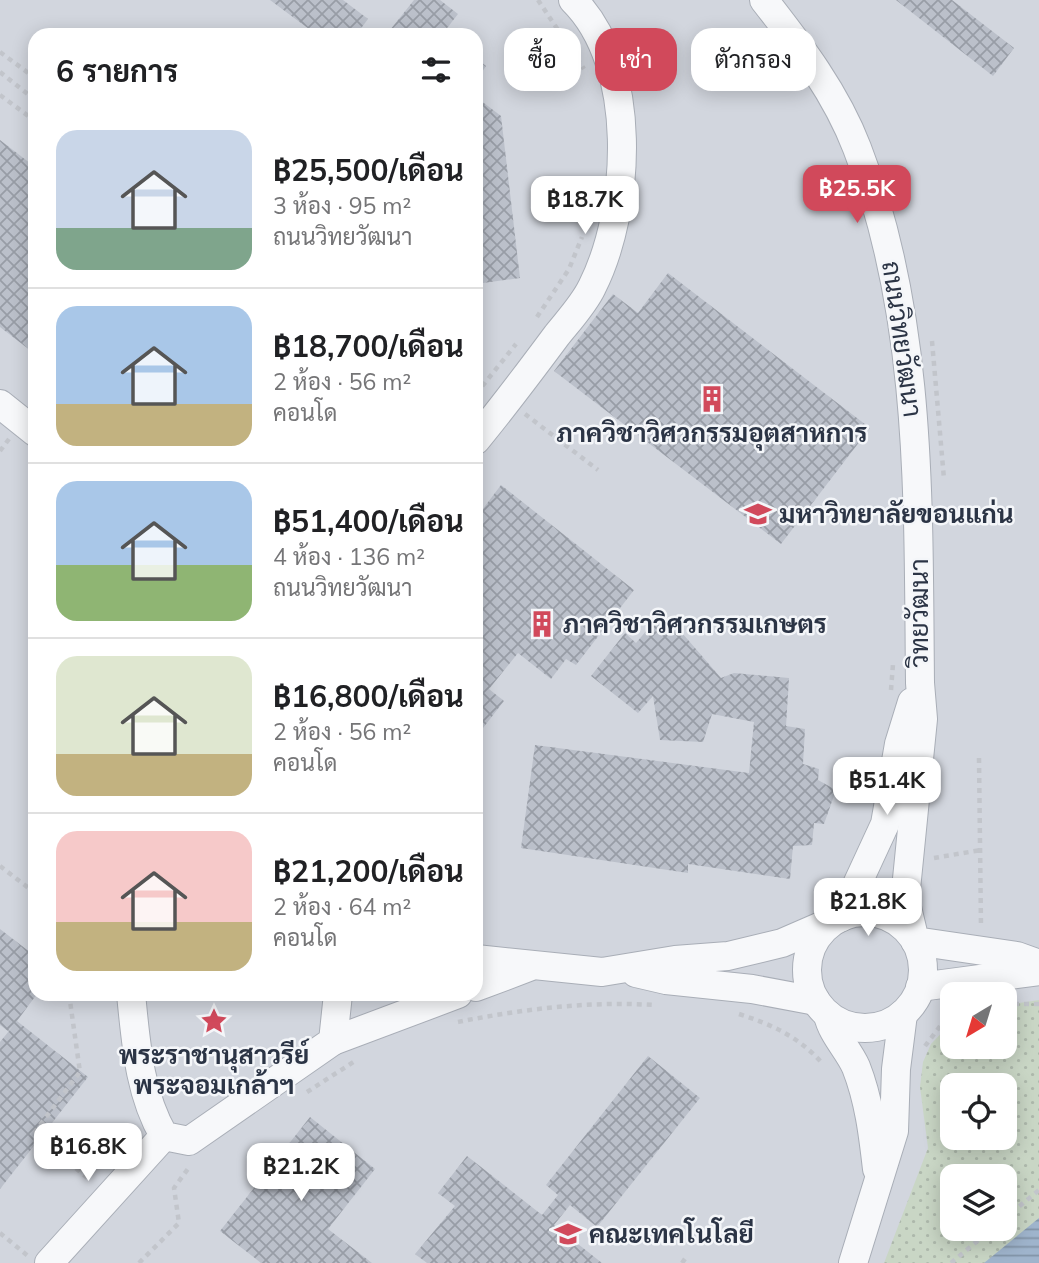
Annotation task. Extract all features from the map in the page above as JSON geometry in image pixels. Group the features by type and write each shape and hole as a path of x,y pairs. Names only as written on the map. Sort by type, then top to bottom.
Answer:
{"street":[{"path":"483,431 592,289 617,214 621,124 615,81 587,14 573,0"},
{"name":"ถนนวิทยวัฒนา","path":"764,0 813,64 857,147 887,237 898,295 918,458"},
{"path":"0,404 28,426"},
{"name":"วิทยวัฒนา","path":"918,458 919,683"},
{"path":"879,1182 873,1127 863,1088 855,1066 809,987 808,957 823,930 839,919 885,824 899,744 919,683"},
{"path":"623,970 666,980 752,989 822,1008 859,1028 890,1023 903,1014 920,987 923,971 905,899 923,719 919,683"},
{"path":"483,960 602,972 623,970 675,960 728,956 782,943 858,913 875,913 891,919 915,941 1017,956 1039,964"},
{"path":"483,984 531,966"},
{"path":"920,987 1039,971"},
{"path":"132,1001 137,1054 149,1110 164,1136 189,1141 333,1041 439,1001"},
{"path":"333,1041 337,1001"},
{"path":"853,1263 894,1131 896,1069 903,1014"},
{"path":"39,1260 109,1196 164,1136"}],"path":[{"path":"538,0 589,79"},
{"path":"0,52 28,73"},
{"path":"0,72 28,94"},
{"path":"0,95 28,116"},
{"path":"531,326 569,269 587,226"},
{"path":"483,385 523,336"},
{"path":"508,401 598,470"},
{"path":"890,703 894,652"},
{"path":"979,758 979,951"},
{"path":"933,858 981,850"},
{"path":"0,866 28,888"},
{"path":"70,1001 80,1072 34,1132 109,1196"},
{"path":"450,1024 511,1013 609,1002 663,1005"},
{"path":"1017,1004 1039,1004"},
{"path":"729,1012 781,1029 798,1040 831,1073"},
{"path":"302,1095 366,1056"},
{"path":"139,1263 179,1223 174,1188 189,1167 197,1162"},
{"path":"1017,1208 1039,1190"},
{"path":"0,1233 39,1260"},
{"path":"951,1263 977,1241"},
{"path":"682,1263 687,1256"}],"shaded area":[{"name":"มหาวิทยาลัยขอนแก่น","path":"0,0 1039,0 1039,1263 0,1263"}],"green space":[{"path":"1039,1000 1039,1263 884,1263 928,1148 920,1087 923,1062 931,1044 940,1035 940,1059 1017,1059 1017,1003"}],"water":[{"path":"1039,1218 1039,1263 984,1263 1011,1241 1017,1241 1017,1236"}],"building":[{"path":"270,0 343,0 368,19 361,28 308,28"},
{"path":"414,0 440,0 458,14 447,28 392,28"},
{"path":"896,0 952,0 1014,48 993,76"},
{"path":"483,102 501,116 520,278 483,283"},
{"path":"0,140 28,162 28,349 0,327"},
{"name":"ภาควิชาวิศวกรรมอุตสาหการ","path":"668,273 870,428 781,544 554,371 613,294 638,313"},
{"name":"ภาควิชาวิศวกรรมเกษตร","path":"501,485 634,590 576,665 566,659 551,679 518,653 489,689 504,701 483,728 483,509"},
{"path":"663,611 721,678 734,673 789,678 786,726 805,729 803,764 819,769 818,780 836,790 824,824 814,823 812,845 793,846 790,879 688,864 688,873 521,848 535,745 749,773 754,722 712,714 703,742 660,740 653,696 638,713 591,676 625,633 636,643"},
{"path":"0,929 28,951 28,1001 32,1001 17,1021 88,1077 0,1189 0,1042 13,1026 8,1031 0,1025"},
{"path":"648,1056 700,1098 597,1227 570,1205 554,1225 602,1263 427,1263 415,1254 455,1206 438,1193 467,1156 542,1215 558,1195 546,1185"},
{"path":"310,1117 375,1169 328,1229 372,1263 261,1263 220,1231"}],"place":[{"name":"ภาควิชาวิศวกรรมอุตสาหการ","path":"712,399"},
{"name":"มหาวิทยาลัยขอนแก่น","path":"758,514"},
{"name":"ภาควิชาวิศวกรรมเกษตร","path":"542,624"},
{"name":"พระราชานุสาวรีย์ พระจอมเกล้าฯ","path":"214,1021"},
{"name":"คณะเทคโนโลยี","path":"568,1234"}]}
